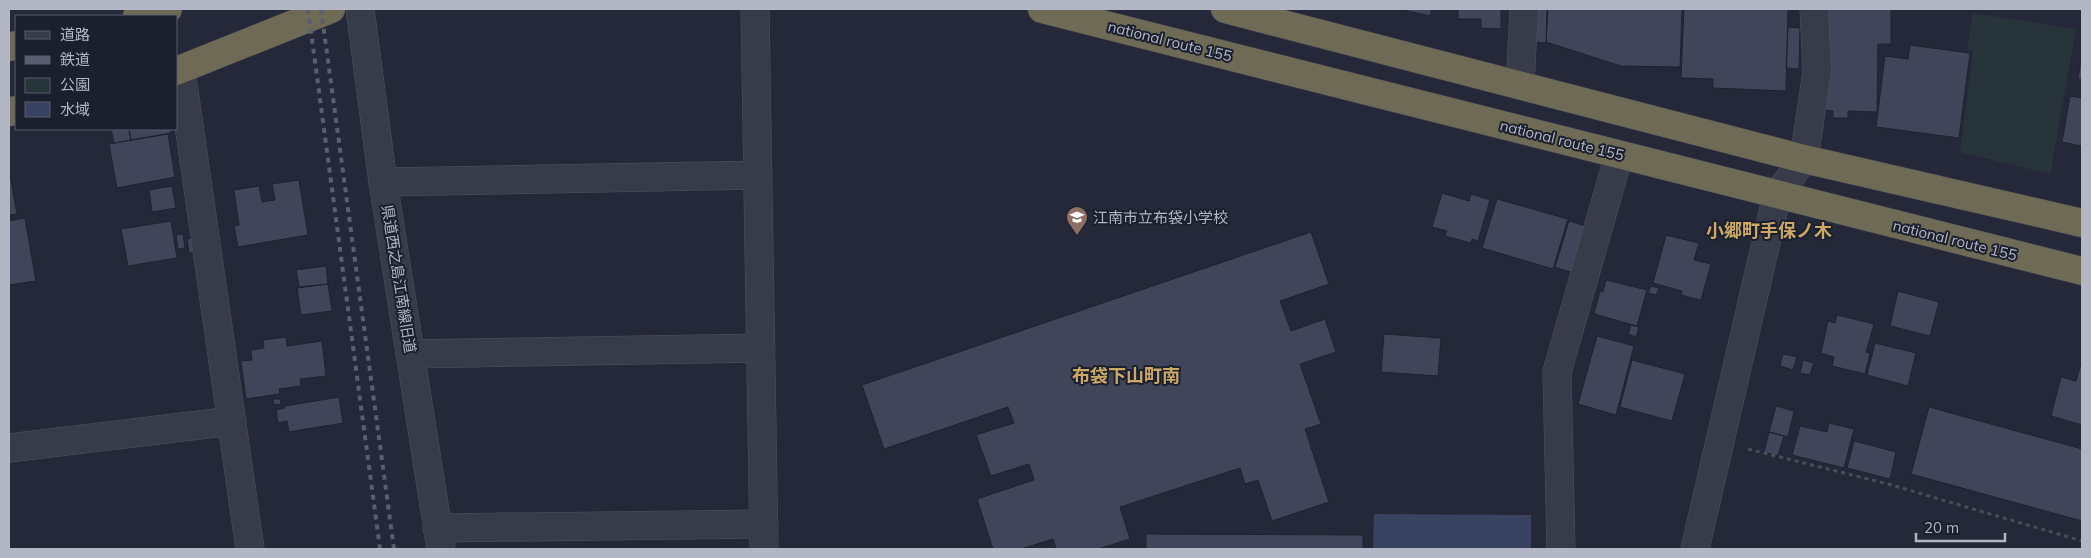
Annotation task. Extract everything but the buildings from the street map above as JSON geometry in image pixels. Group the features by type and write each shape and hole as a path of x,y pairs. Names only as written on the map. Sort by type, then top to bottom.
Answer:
{"highway":[{"path":"141,15 168,9"},
{"path":"178,71 331,9"},
{"name":"national route 155","path":"1042,9 2082,272"},
{"path":"1234,10 1804,159 2082,223"}],"street":[{"name":"県道西之島江南線旧道","path":"360,9 383,182 439,538"},
{"path":"439,538 764,536 755,9"},
{"path":"1520,85 1524,9"},
{"path":"1695,549 1777,195 1804,159 1817,71 1814,9"},
{"path":"178,71 250,549"},
{"path":"1561,549 1557,372 1619,155"},
{"path":"383,182 758,175"},
{"path":"410,354 761,348"},
{"path":"9,448 232,421"}],"path":[{"path":"1720,442 1888,484 2082,541"}],"green space":[{"path":"1973,13 2076,29 2050,174 1960,152 1973,51 1967,50"}],"water":[{"path":"1374,514 1531,515 1531,549 1373,549"}],"railway":[{"path":"308,9 380,549"},
{"path":"321,9 394,549"}],"place":[{"name":"江南市立布袋小学校","path":"1077,236"}],"district":[{"name":"小郷町手保ノ木","path":"1769,230"},
{"name":"布袋下山町南","path":"1126,375"}]}
